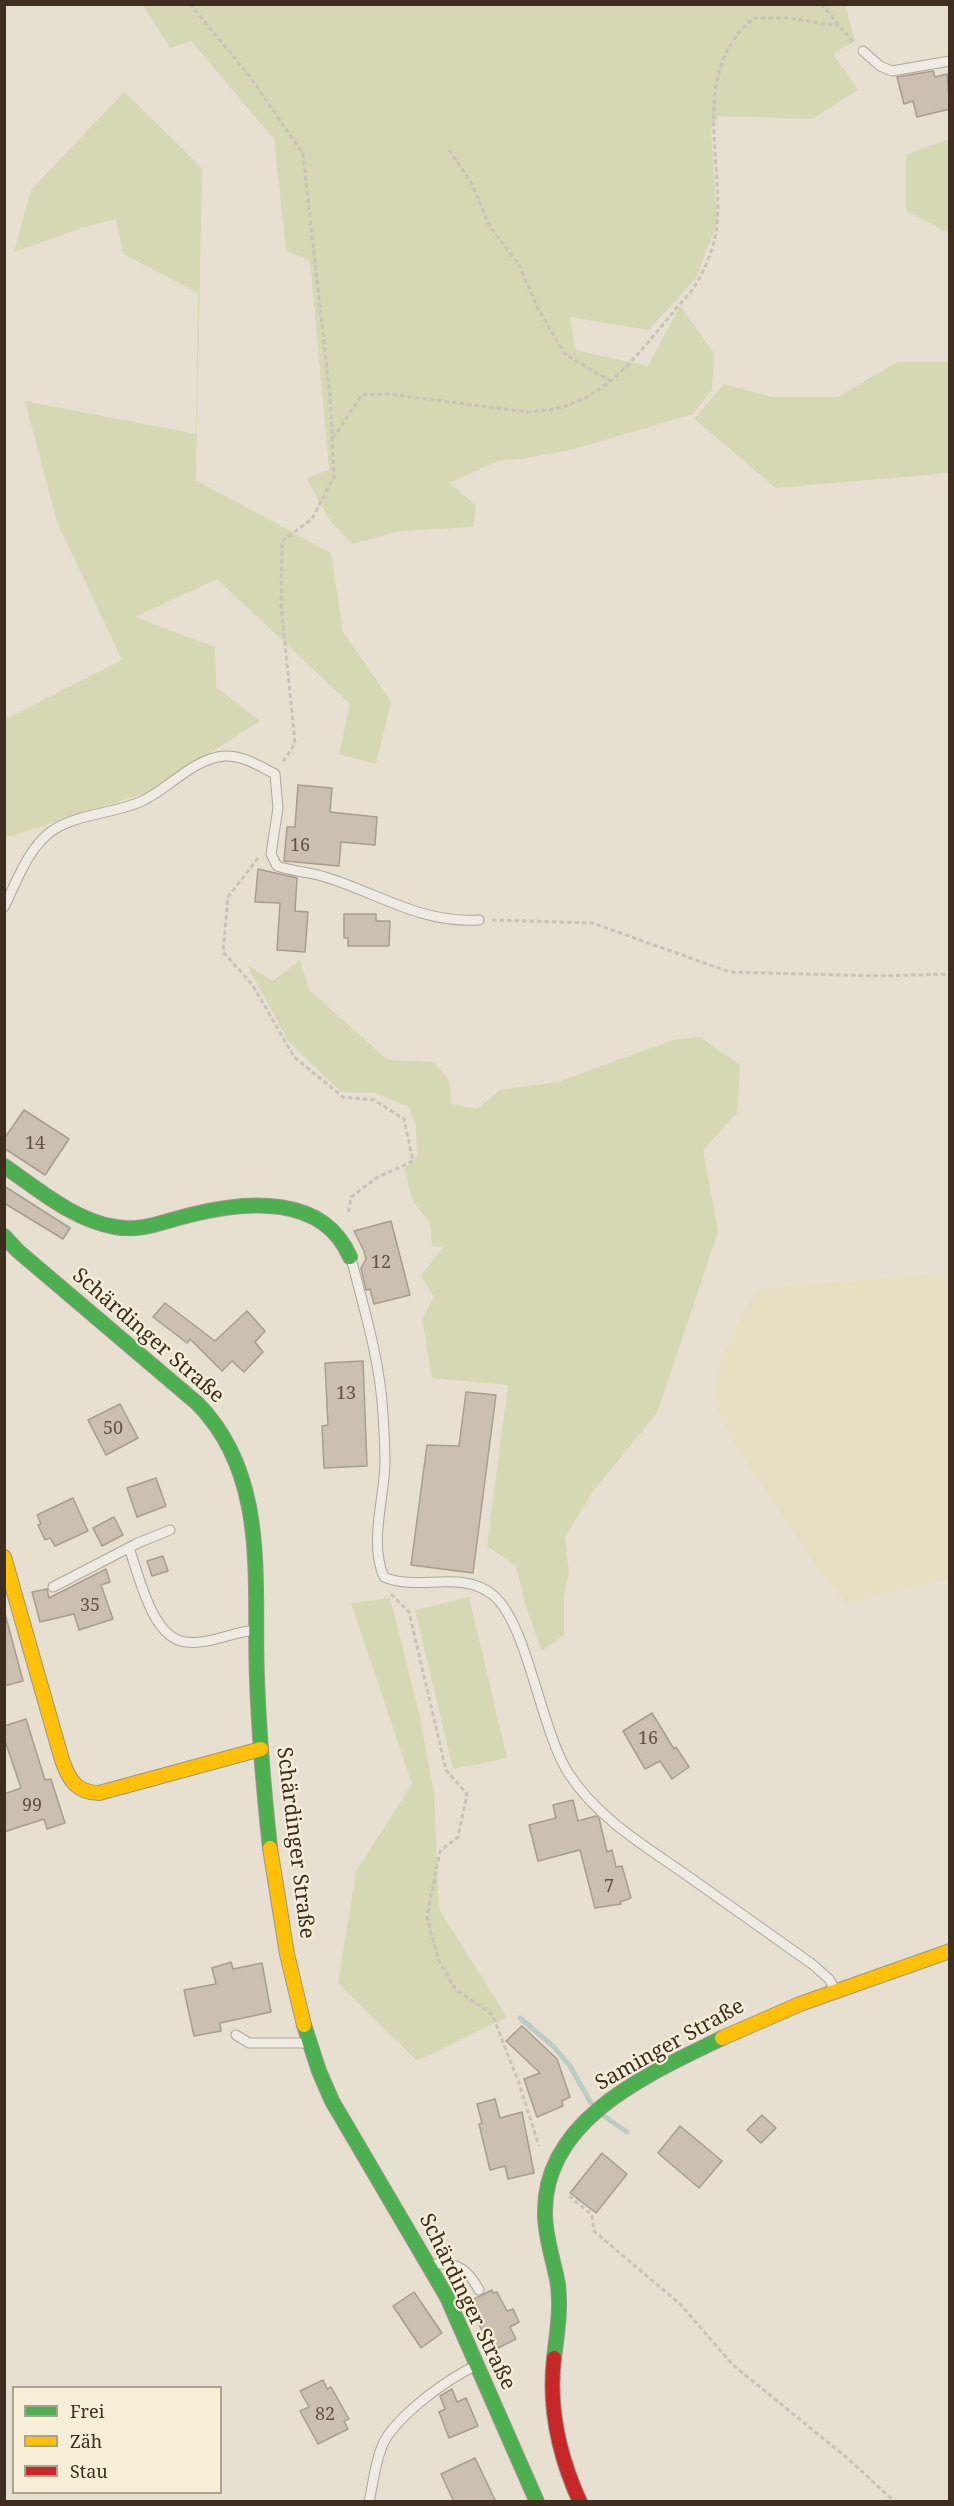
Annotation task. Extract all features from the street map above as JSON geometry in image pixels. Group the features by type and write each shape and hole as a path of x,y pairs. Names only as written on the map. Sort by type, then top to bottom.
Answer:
{"street":[{"path":"4,1166 59,1203 85,1216 129,1229 147,1228 216,1209 246,1206 281,1207 303,1212 324,1222 339,1236 351,1257"},
{"name":"Schärdinger Straße","path":"4,1236 185,1392 226,1438 240,1467 248,1497 253,1536 261,1749 276,1884 292,1982 309,2043 324,2085 342,2121 429,2265 477,2365 537,2502"},
{"path":"4,1557 14,1582 43,1700 66,1773 75,1786 85,1793 99,1793 242,1752 261,1749"},
{"name":"Saminger Straße","path":"580,2502 563,2458 555,2429 553,2404 559,2285 545,2229 544,2208 550,2181 567,2144 587,2119 612,2098 729,2033 836,1990 950,1951"}],"lane":[{"path":"863,51 880,66 892,71 950,61"},
{"path":"4,907 30,855 51,831 69,823 142,801 212,759 237,758 275,774 278,808 271,854 277,866 323,876 423,915 461,921 479,920"},
{"path":"351,1257 376,1354 383,1412 385,1464 378,1564 384,1576 394,1581 458,1582 480,1587 502,1603 514,1624 552,1740 568,1772 581,1790 618,1827 812,1964 829,1978 836,1990"},
{"path":"52,1587 170,1530"},
{"path":"129,1548 159,1626 175,1639 187,1643 255,1630"},
{"path":"236,2035 249,2043 309,2043"},
{"path":"429,2265 448,2263 466,2270 479,2290"},
{"path":"369,2502 379,2457 388,2436 440,2387 477,2365"}],"path":[{"path":"190,4 251,78 303,154 330,396 333,477 312,519 282,542 281,605 294,743 275,774"},
{"path":"821,4 838,26 863,51"},
{"path":"332,439 362,395 389,394 527,412 545,412 574,403 612,382 690,294 701,277 713,247 718,199 712,105 719,69 729,46 740,29 754,18 789,18 838,26"},
{"path":"449,150 472,184 489,225 519,265 538,309 565,354 612,382"},
{"path":"271,854 255,859 228,897 223,952 252,984 294,1057 343,1097 374,1100 404,1119 413,1161 378,1177 351,1197 348,1223"},
{"path":"479,920 592,923 730,972 880,976 950,974"},
{"path":"387,1589 409,1612 446,1770 467,1794 458,1837 440,1851 433,1879 427,1917 438,1959 456,1990 492,2014 519,2083 540,2148"},
{"path":"550,2181 592,2215 594,2231 680,2304 733,2365 846,2457 895,2502"}],"shaded area":[{"path":"949,1273 949,1579 846,1603 817,1567 735,1446 712,1400 721,1360 742,1312 760,1289"}],"green space":[{"path":"143,5 845,5 855,41 833,54 858,90 812,119 718,116 711,129 717,223 696,278 649,330 570,317 575,350 648,366 680,306 714,353 712,390 693,414 571,450 500,460 450,483 476,506 473,527 400,531 352,544 329,519 307,479 329,469 310,261 286,250 274,139 191,41 170,48"},
{"path":"124,92 202,168 196,480 331,553 343,632 391,701 376,764 339,754 350,704 217,579 135,617 215,647 216,687 260,721 149,792 5,838 4,720 122,660 57,522 25,401 196,434 198,293 123,254 116,219 88,226 14,252 31,190"},
{"path":"950,139 949,233 906,211 906,155"},
{"path":"898,362 949,362 949,473 776,488 694,419 724,384 772,397 837,397"},
{"path":"300,960 309,990 388,1060 434,1062 448,1079 452,1104 477,1109 500,1090 557,1082 673,1040 700,1037 740,1065 737,1113 703,1150 718,1232 657,1413 593,1491 565,1537 569,1573 564,1595 564,1635 542,1651 527,1610 516,1566 487,1546 508,1385 432,1378 422,1319 434,1297 421,1276 443,1247 432,1246 430,1222 413,1202 404,1169 417,1156 416,1125 409,1107 376,1093 341,1092 288,1041 247,965 273,981"},
{"path":"469,1597 507,1758 453,1769 415,1610"},
{"path":"390,1598 419,1713 434,1793 439,1909 507,2017 417,2061 338,1983 356,1871 412,1784 351,1603"}],"building":[{"path":"933,71 935,77 947,74 950,109 917,117 913,101 904,104 897,77"},
{"path":"298,785 332,788 330,812 377,817 375,845 341,842 339,866 284,861 287,827 295,827"},
{"path":"258,869 297,878 295,911 308,912 305,952 277,950 280,903 255,902"},
{"path":"344,914 376,914 376,921 390,921 389,946 348,946 348,938 344,938"},
{"path":"24,1110 69,1139 45,1175 4,1148 4,1139"},
{"path":"4,1186 70,1228 63,1239 4,1203"},
{"path":"391,1221 410,1295 374,1304 370,1289 366,1290 361,1268 366,1259 364,1251 354,1231"},
{"path":"165,1303 215,1341 247,1311 265,1331 255,1342 263,1352 244,1372 232,1361 222,1371 190,1339 187,1343 153,1317"},
{"path":"363,1361 367,1466 324,1468 322,1426 328,1425 325,1363"},
{"path":"466,1392 496,1395 473,1573 411,1565 427,1445 459,1446"},
{"path":"120,1404 138,1438 106,1455 88,1420"},
{"path":"156,1478 166,1506 137,1517 127,1488"},
{"path":"73,1498 88,1531 55,1546 50,1538 45,1540 38,1525 41,1524 37,1515"},
{"path":"114,1517 123,1535 102,1546 93,1528"},
{"path":"163,1556 168,1571 152,1576 147,1561"},
{"path":"106,1569 110,1582 101,1585 113,1619 79,1630 74,1614 40,1622 32,1592 47,1589 49,1598"},
{"path":"4,1610 23,1681 4,1686"},
{"path":"652,1713 674,1749 676,1747 689,1767 672,1779 660,1761 645,1769 623,1731"},
{"path":"26,1719 45,1780 51,1779 65,1823 47,1829 44,1819 4,1832 4,1794 21,1788 4,1738 4,1726"},
{"path":"573,1800 578,1821 596,1816 599,1818 607,1852 612,1850 616,1867 622,1866 631,1898 620,1902 621,1904 595,1908 580,1850 538,1861 529,1825 556,1818 553,1805"},
{"path":"231,1962 233,1969 262,1963 271,2012 220,2023 221,2031 194,2036 184,1990 216,1984 212,1968"},
{"path":"522,2026 557,2059 570,2097 562,2101 563,2106 537,2117 524,2079 540,2073 506,2041"},
{"path":"495,2099 500,2118 522,2112 534,2173 508,2179 505,2166 490,2170 479,2124 482,2123 477,2104"},
{"path":"762,2115 776,2128 761,2143 747,2130"},
{"path":"680,2126 722,2161 699,2188 658,2153"},
{"path":"602,2153 627,2174 596,2213 570,2193"},
{"path":"492,2290 493,2293 497,2292 507,2311 513,2309 519,2322 510,2327 516,2339 492,2351 468,2302"},
{"path":"414,2292 442,2333 421,2348 393,2306"},
{"path":"323,2380 327,2389 331,2387 349,2419 344,2421 348,2429 318,2444 300,2411 309,2407 300,2391"},
{"path":"452,2389 457,2402 466,2398 478,2426 449,2438 439,2412 445,2409 440,2396"},
{"path":"475,2458 496,2502 454,2502 441,2474"}],"waterway":[{"path":"520,2018 554,2047 570,2066 591,2103"},
{"path":"601,2114 627,2132"}],"traffic: fast":[{"path":"4,1166 70,1211 115,1227 134,1228 153,1225 212,1210 235,1207 281,1207 302,1212 321,1222 338,1237 350,1257"},
{"path":"4,1236 18,1251 198,1404 221,1433 237,1465 247,1498 253,1534 256,1570 258,1700 270,1848"},
{"path":"304,2025 319,2071 332,2101 447,2297 537,2502"},
{"path":"554,2358 559,2294 546,2232 545,2214 549,2180 562,2151 581,2125 606,2103 664,2067 722,2038"}],"traffic: slow":[{"path":"4,1557 62,1760 71,1779 79,1788 99,1793 261,1749"},
{"path":"270,1848 287,1954 304,2025"},
{"path":"722,2038 800,2004 950,1951"}],"traffic: jam":[{"path":"554,2358 553,2396 557,2432 566,2467 580,2502"}]}
